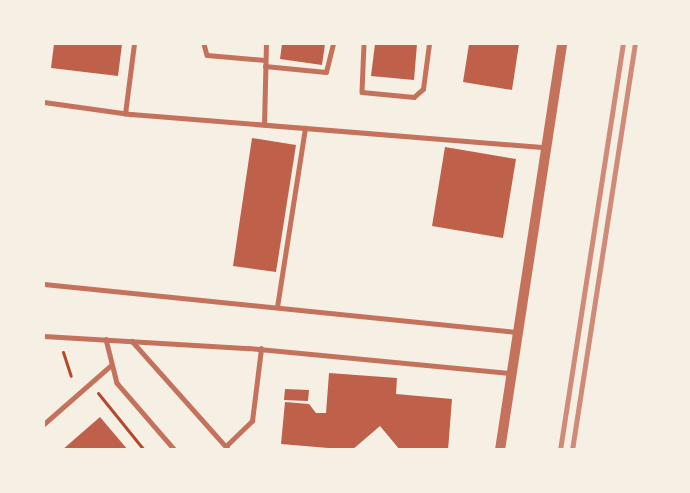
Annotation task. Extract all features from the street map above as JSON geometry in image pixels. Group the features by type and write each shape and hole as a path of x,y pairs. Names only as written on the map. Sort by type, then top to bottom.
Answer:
{"street":[{"path":"500,450 562,44"}],"lane":[{"path":"125,114 134,44"},
{"path":"204,44 207,55 326,72 333,44"},
{"path":"264,125 266,44"},
{"path":"364,44 362,92 414,97 423,89 429,44"},
{"path":"44,102 125,114 548,147"},
{"path":"277,307 305,128"},
{"path":"44,284 519,332"},
{"path":"44,336 261,349 512,373"},
{"path":"106,339 110,366 117,383 175,450"},
{"path":"132,341 227,448 252,421 261,349"},
{"path":"44,424 110,366"}],"path":[{"path":"63,352 71,376"},
{"path":"98,393 144,450"}],"building":[{"path":"54,44 122,44 118,76 51,68"},
{"path":"282,44 325,44 322,65 280,59"},
{"path":"375,44 417,44 414,80 371,76"},
{"path":"469,44 519,44 512,90 463,82"},
{"path":"252,138 296,145 276,272 233,266"},
{"path":"445,147 516,159 503,238 432,226"},
{"path":"329,373 397,378 396,394 452,399 448,450 400,450 380,426 352,450 281,444 285,402 309,404 316,413 326,413"},
{"path":"285,389 309,390 308,401 284,400"},
{"path":"100,417 128,450 62,450"}],"railway":[{"path":"560,450 623,44"},
{"path":"572,450 635,44"}]}
